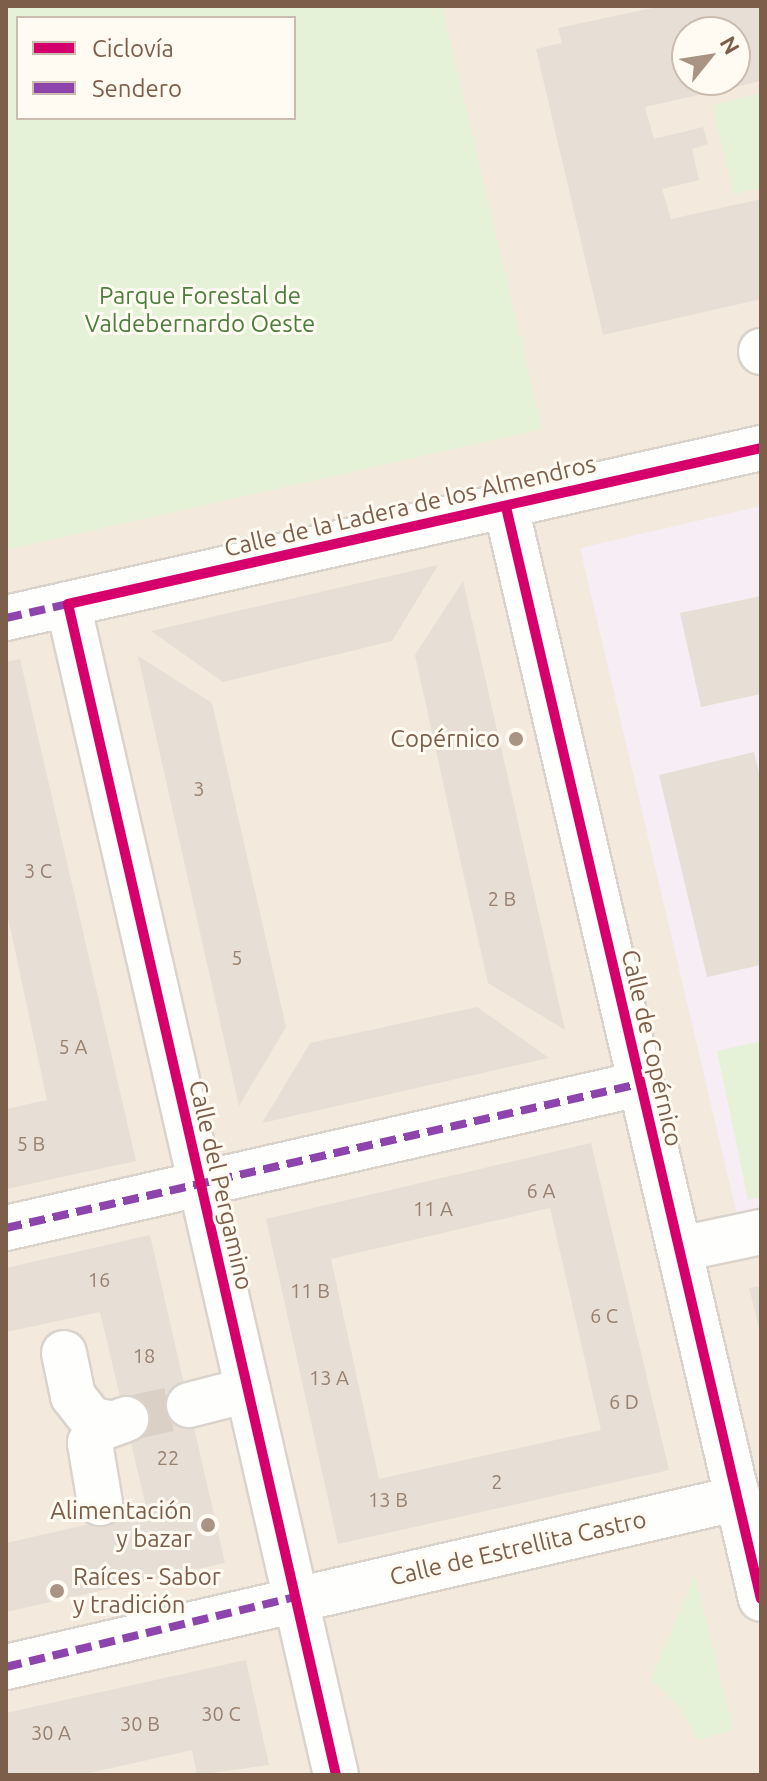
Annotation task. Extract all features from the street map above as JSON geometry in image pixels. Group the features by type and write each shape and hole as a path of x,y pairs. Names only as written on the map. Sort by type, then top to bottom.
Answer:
{"street":[{"name":"Calle de la Ladera de los Almendros","path":"6,618 761,448"},
{"name":"Calle de Copérnico","path":"506,507 761,1599"},
{"name":"Calle del Pergamino","path":"68,604 336,1775"},
{"name":"Calle del Pergamino","path":"6,1228 639,1084"},
{"path":"681,1249 761,1232"},
{"path":"64,1353 73,1396 92,1420 117,1421 90,1443 100,1503"},
{"path":"189,1405 248,1390"},
{"name":"Calle de Estrellita Castro","path":"296,1597 739,1498"},
{"path":"6,1667 296,1597"}],"shaded area":[{"path":"6,6 761,6 761,1775 6,1775"},
{"path":"761,506 761,1210 737,1215 580,548"}],"green space":[{"name":"Parque Forestal de Valdebernardo Oeste","path":"6,6 442,6 542,429 6,550"},
{"path":"761,93 761,188 734,194 712,105"},
{"path":"761,1041 761,1197 748,1200 717,1051"},
{"path":"695,1575 733,1730 698,1740 679,1706 651,1679"}],"building":[{"path":"662,6 761,6 761,81 751,83 751,16 671,16 671,96 694,96 645,107 654,139 703,127 708,144 692,149 699,180 662,189 671,219 761,199 761,299 603,335 536,49 562,43 558,28"},
{"path":"438,565 392,641 223,682 151,631"},
{"path":"463,581 565,1030 488,983 415,655"},
{"path":"761,596 761,694 701,707 680,613"},
{"path":"138,656 212,703 286,1027 239,1106"},
{"path":"20,659 136,1161 6,1189 6,1109 47,1100 6,908 6,662"},
{"path":"754,752 761,781 761,965 707,977 659,775"},
{"path":"477,1007 549,1058 262,1123 310,1043"},
{"path":"591,1143 669,1470 338,1544 266,1219","holes":["550,1208 601,1430 379,1479 331,1259"]},
{"path":"150,1235 225,1563 6,1612 6,1543 147,1511 100,1312 6,1332 6,1268"},
{"path":"761,1286 761,1332 760,1332 749,1288"},
{"path":"246,1660 269,1765 197,1775 192,1750 81,1775 6,1775 6,1713"}],"tunnel":[{"path":"126,1419 189,1405"}],"marked path":[{"path":"6,618 68,604"},
{"path":"6,1228 639,1084"},
{"path":"6,1667 296,1597"}],"cycle path":[{"path":"336,1775 68,604 761,448"},
{"path":"506,507 761,1599"}],"place":[{"name":"Copérnico","path":"516,739"},
{"name":"Alimentación y bazar","path":"208,1525"},
{"name":"Raíces - Sabor y tradición","path":"57,1591"}]}
